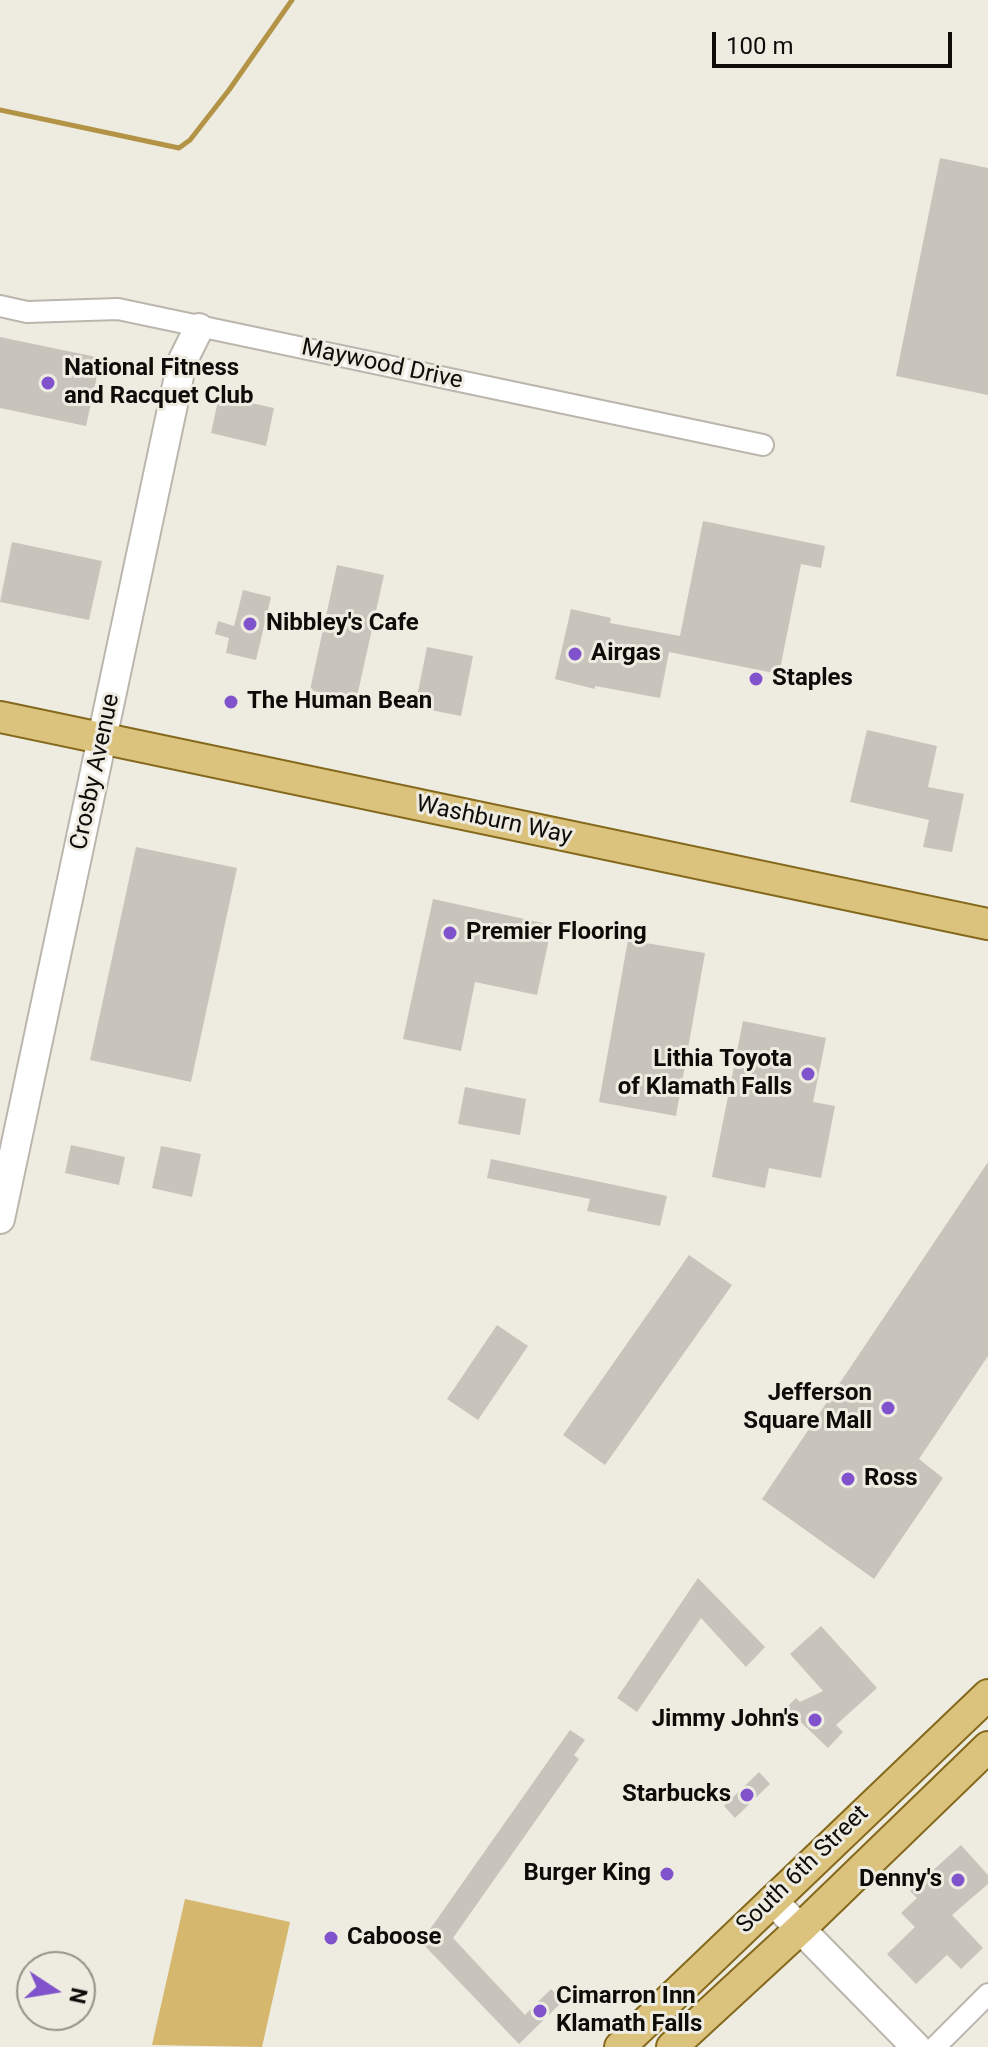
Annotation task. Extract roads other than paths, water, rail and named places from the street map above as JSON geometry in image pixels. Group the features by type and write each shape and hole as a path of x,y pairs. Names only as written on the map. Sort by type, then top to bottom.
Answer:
{"main road":[{"name":"Washburn Way","path":"0,717 988,924"},
{"name":"South 6th Street","path":"620,2047 988,1695"},
{"name":"South 6th Street","path":"672,2047 800,1929 988,1747"}],"street":[{"name":"Maywood Drive","path":"0,306 27,312 118,309 763,445"},
{"name":"Crosby Avenue","path":"0,1219 3,1188 182,362 199,328"},
{"path":"772,1900 916,2047"},
{"path":"935,2047 988,1994"}],"waterway":[{"path":"0,110 179,148 190,140 229,90 292,0"}],"place":[{"name":"National Fitness and Racquet Club","path":"48,383"},
{"name":"Nibbley's Cafe","path":"250,624"},
{"name":"Airgas","path":"575,654"},
{"name":"Staples","path":"756,679"},
{"name":"The Human Bean","path":"231,702"},
{"name":"Premier Flooring","path":"450,933"},
{"name":"Lithia Toyota of Klamath Falls","path":"808,1074"},
{"name":"Jefferson Square Mall","path":"888,1408"},
{"name":"Ross","path":"848,1479"},
{"name":"Jimmy John's","path":"815,1720"},
{"name":"Starbucks","path":"747,1795"},
{"name":"Burger King","path":"667,1874"},
{"name":"Denny's","path":"958,1880"},
{"name":"Caboose","path":"331,1938"},
{"name":"Cimarron Inn Klamath Falls","path":"540,2011"}]}
